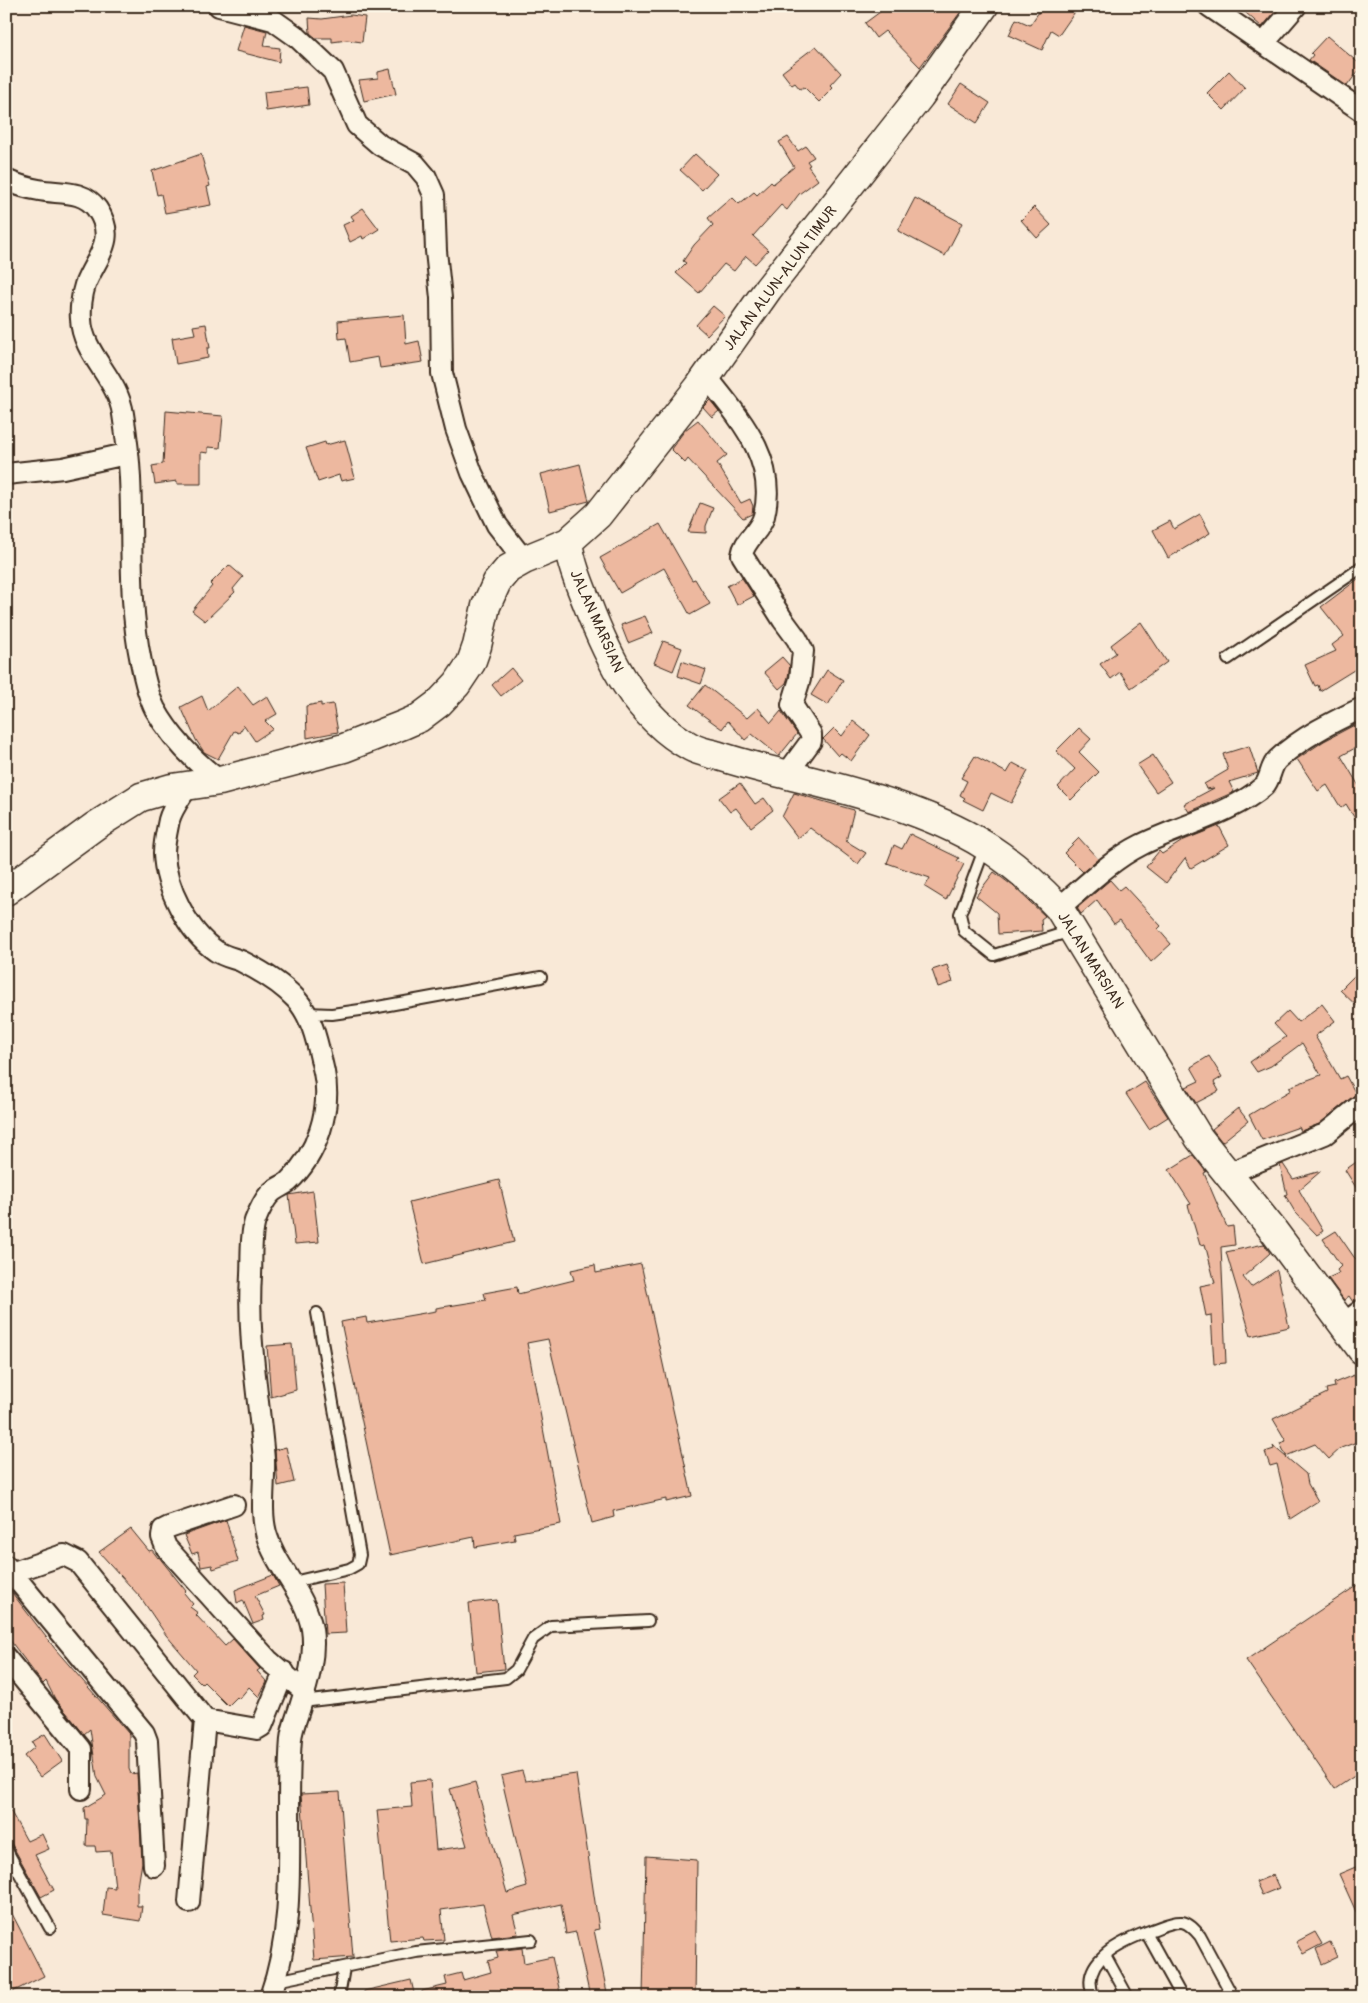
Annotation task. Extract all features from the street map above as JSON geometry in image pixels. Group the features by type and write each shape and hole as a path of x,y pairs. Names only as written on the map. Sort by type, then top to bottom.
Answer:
{"street":[{"path":"219,6 273,20 298,37 333,71 357,125 380,145 414,164 426,177 434,195 436,251 442,298 442,373 456,429 472,473 497,525 524,560"},
{"name":"JALAN ALUN-ALUN TIMUR","path":"6,891 123,806 141,797 188,785 220,781 344,748 419,718 439,702 456,684 471,663 478,646 486,606 497,582 508,569 524,560 568,542 598,515 706,376 768,289 920,96 984,6"},
{"path":"1209,6 1362,111"},
{"path":"1264,43 1296,6"},
{"path":"6,180 40,190 83,196 97,208 106,225 102,256 85,287 81,319 85,339 117,392 123,413 126,454 130,476 130,575 134,627 144,679 154,707 165,726 193,761 220,781"},
{"path":"706,376 751,438 763,459 768,491 764,515 761,527 746,545 742,555 783,620 797,638 803,651 800,679 792,705 811,734 810,741 786,775"},
{"path":"6,474 63,468 126,454"},
{"name":"JALAN MARSIAN","path":"568,542 570,562 595,625 616,669 647,711 691,747 766,771 905,809 936,820 985,846 1037,885 1067,919 1199,1138 1273,1230 1352,1317 1362,1350"},
{"path":"1067,919 1112,864 1140,845 1192,825 1239,801 1265,785 1277,760 1322,727 1362,708"},
{"path":"188,785 170,817 164,853 170,883 181,908 197,932 217,951 245,963 296,998 306,1013 314,1031 327,1087 326,1115 308,1156 288,1182 269,1194 255,1222 249,1308 261,1421 265,1478 263,1510 266,1531 272,1549 302,1597 312,1630 314,1650 291,1740 291,1838 286,1931 273,1989"},
{"path":"1227,1174 1325,1134 1362,1104"},
{"path":"234,1505 169,1527 164,1530 162,1537 166,1547 268,1660 284,1672 303,1697"},
{"path":"154,1866 147,1741 144,1733 9,1570 60,1556 78,1562 205,1720 257,1729 262,1726 284,1672"},
{"path":"9,1664 81,1749 81,1789"},
{"path":"189,1902 205,1720"}],"lane":[{"path":"1228,659 1362,567"},
{"path":"985,846 960,911 964,931 994,954 1067,919"},
{"path":"306,1013 332,1014 367,1009 541,977"},
{"path":"293,1582 349,1569 358,1564 360,1555 317,1313"},
{"path":"303,1697 506,1678 516,1670 533,1639 551,1626 648,1621"},
{"path":"6,1849 50,1928"},
{"path":"1094,1997 1090,1976 1095,1966 1105,1955 1125,1940 1173,1923 1182,1922 1189,1925 1200,1936 1233,1997"},
{"path":"1146,1932 1182,1997"},
{"path":"273,1989 344,1968 416,1952 531,1940"},
{"path":"1105,1955 1128,1997"},
{"path":"340,1997 344,1968"}],"building":[{"path":"888,6 958,6 962,10 920,67 885,31 876,38 865,23"},
{"path":"1043,6 1079,6 1059,35 1051,30 1042,50 1009,35 1016,19 1030,25"},
{"path":"1238,6 1280,6 1262,27"},
{"path":"351,15 365,17 362,42 347,40 332,42 332,38 316,38 310,33 309,18 322,19"},
{"path":"244,25 267,31 264,46 280,48 279,62 236,51"},
{"path":"1327,36 1362,66 1347,86 1309,60 1313,55 1311,53"},
{"path":"816,46 841,73 830,85 833,88 819,102 804,87 800,89 795,83 792,85 782,72"},
{"path":"390,69 396,94 364,101 359,80 378,78 378,72"},
{"path":"1229,71 1245,88 1224,110 1207,93"},
{"path":"961,84 990,103 977,123 948,104"},
{"path":"307,87 309,105 266,111 264,92"},
{"path":"788,137 798,151 806,146 814,157 807,161 810,165 808,166 818,180 799,194 787,210 781,205 753,236 768,250 755,264 746,256 734,271 724,264 699,293 676,273 686,263 683,261 694,245 713,225 708,218 732,197 739,204 754,192 757,195 771,182 773,184 794,167 779,142"},
{"path":"201,154 210,186 207,187 211,205 165,213 161,194 157,195 152,171"},
{"path":"695,154 717,174 702,190 680,170"},
{"path":"915,198 962,223 945,256 898,231"},
{"path":"1034,207 1051,225 1037,238 1021,220"},
{"path":"363,208 379,229 363,239 362,236 350,242 343,225 354,220 351,216"},
{"path":"713,306 725,316 707,335 696,325"},
{"path":"404,315 406,344 419,341 423,362 380,368 378,357 350,362 346,338 339,339 338,321"},
{"path":"206,324 210,348 207,348 208,358 176,364 172,338 195,334 193,326"},
{"path":"710,400 719,411 712,417 703,407"},
{"path":"166,411 223,416 220,448 208,447 208,453 201,452 201,484 177,484 177,481 155,484 152,466 163,464"},
{"path":"698,420 727,455 717,463 741,503 750,499 753,506 752,514 743,518 688,459 685,463 671,449 685,430"},
{"path":"345,440 355,478 341,481 339,475 318,482 306,448 325,442 326,445"},
{"path":"580,464 589,501 550,511 541,474"},
{"path":"700,503 713,508 706,526 706,533 688,532"},
{"path":"1200,514 1210,533 1168,558 1153,530 1170,521 1174,529"},
{"path":"660,524 692,580 695,579 710,604 690,615 664,568 620,593 600,558"},
{"path":"229,565 243,577 233,589 235,592 205,621 192,611 212,586 210,584"},
{"path":"1362,576 1362,665 1320,691 1318,685 1315,686 1305,665 1336,651 1332,645 1344,636 1321,607"},
{"path":"742,578 754,596 737,605 727,586"},
{"path":"645,616 653,633 628,643 621,625"},
{"path":"1141,622 1167,662 1131,688 1120,672 1111,679 1100,664 1116,653 1111,645"},
{"path":"663,641 682,648 673,671 654,663"},
{"path":"782,657 790,666 786,683 779,689 764,672"},
{"path":"682,661 706,670 701,684 678,676"},
{"path":"511,668 521,680 501,696 492,685"},
{"path":"827,670 843,680 828,705 811,695"},
{"path":"705,685 747,718 758,708 771,723 781,711 797,734 779,756 752,734 745,740 728,721 722,729 689,705"},
{"path":"238,686 253,705 267,696 277,714 265,721 273,729 255,741 244,725 239,733 234,731 218,759 204,752 196,740 181,707 202,696 208,711"},
{"path":"321,703 321,706 333,704 338,732 307,738 306,706"},
{"path":"853,721 870,735 851,761 841,753 838,756 823,739 834,728 842,736"},
{"path":"1362,721 1362,744 1341,756 1362,791 1362,830 1346,804 1341,808 1327,785 1318,791 1297,759 1324,741"},
{"path":"1079,728 1091,739 1079,752 1099,772 1071,800 1058,787 1075,769 1056,751"},
{"path":"1249,746 1258,773 1229,782 1234,792 1189,812 1184,804 1214,788 1206,789 1204,784 1228,770 1223,754"},
{"path":"1153,755 1171,782 1156,792 1137,765"},
{"path":"975,756 1007,773 1013,763 1028,771 1011,803 991,793 983,810 963,800 965,798 960,795 967,781 961,778"},
{"path":"740,783 755,804 764,798 773,810 751,827 736,808 730,812 719,798"},
{"path":"794,793 854,810 846,841 866,853 858,864 810,828 798,838 782,817"},
{"path":"1219,826 1229,845 1191,868 1185,858 1166,883 1146,867 1159,851 1162,854 1184,840"},
{"path":"910,834 959,858 957,861 964,864 946,900 925,887 930,878 887,863 894,845 902,849"},
{"path":"1079,838 1098,859 1083,872 1064,853"},
{"path":"994,872 1013,886 1045,916 1041,919 1042,931 998,934 997,913 976,896"},
{"path":"1110,880 1119,890 1124,886 1161,926 1158,929 1171,944 1151,962 1120,920 1114,924 1097,900 1081,914 1077,908"},
{"path":"947,965 953,982 938,987 932,970"},
{"path":"1362,968 1362,1011 1340,990"},
{"path":"1322,1004 1335,1021 1315,1036 1340,1079 1346,1076 1356,1094 1319,1124 1301,1131 1299,1127 1262,1140 1249,1115 1291,1090 1289,1087 1321,1075 1302,1043 1271,1066 1257,1072 1250,1062 1286,1037 1274,1024 1288,1011 1298,1022"},
{"path":"1209,1056 1222,1077 1214,1082 1219,1091 1196,1103 1186,1087 1199,1081 1191,1067"},
{"path":"1145,1082 1168,1117 1149,1129 1126,1094"},
{"path":"1238,1108 1248,1121 1222,1142 1212,1129"},
{"path":"1193,1155 1206,1172 1204,1173 1227,1227 1233,1226 1235,1245 1221,1247 1226,1363 1214,1364 1211,1315 1206,1316 1200,1286 1215,1283 1205,1244 1200,1245 1188,1205 1191,1204 1169,1170"},
{"path":"1362,1158 1362,1197 1345,1170"},
{"path":"1283,1164 1293,1179 1321,1171 1299,1190 1323,1231 1317,1235 1295,1212 1285,1195 1287,1194 1280,1165"},
{"path":"499,1180 514,1242 424,1264 409,1202"},
{"path":"313,1191 319,1242 295,1244 289,1195"},
{"path":"1336,1231 1356,1259 1362,1254 1362,1298 1353,1302 1349,1296 1344,1300 1328,1278 1339,1273 1337,1270 1341,1266 1323,1239"},
{"path":"1264,1244 1270,1253 1243,1277 1251,1287 1277,1270 1289,1327 1251,1336 1226,1252"},
{"path":"641,1264 692,1496 666,1502 666,1499 613,1511 614,1517 592,1523 548,1339 527,1343 561,1524 514,1533 515,1540 475,1547 474,1537 390,1555 341,1322 366,1317 367,1323 436,1311 436,1308 486,1300 484,1293 517,1287 518,1294 574,1280 571,1270 595,1265 596,1273"},
{"path":"292,1344 296,1390 271,1397 267,1346"},
{"path":"1354,1375 1362,1396 1362,1440 1341,1448 1329,1459 1315,1444 1286,1456 1280,1443 1286,1441 1273,1419 1327,1393 1326,1389 1335,1387 1334,1383"},
{"path":"1273,1446 1306,1474 1308,1484 1318,1501 1290,1519 1277,1464 1270,1466 1265,1452 1274,1449"},
{"path":"286,1447 294,1482 278,1486 275,1450"},
{"path":"226,1520 238,1561 213,1569 212,1565 201,1567 198,1552 192,1554 184,1535"},
{"path":"131,1529 149,1551 152,1550 159,1557 186,1591 184,1593 193,1604 190,1607 198,1613 196,1615 225,1646 233,1639 260,1669 257,1671 267,1682 259,1697 249,1687 239,1699 237,1697 228,1706 204,1682 202,1684 192,1674 196,1670 166,1635 141,1598 99,1552"},
{"path":"273,1575 279,1586 255,1596 265,1615 263,1616 264,1620 253,1624 243,1600 237,1603 235,1590"},
{"path":"1362,1582 1362,1771 1335,1789 1246,1660"},
{"path":"343,1583 346,1633 325,1634 322,1584"},
{"path":"6,1585 56,1650 129,1734 129,1769 131,1774 137,1773 142,1862 137,1893 137,1906 142,1906 140,1921 103,1915 106,1887 115,1888 111,1851 96,1852 95,1846 86,1846 87,1819 85,1819 84,1808 106,1795 97,1777 90,1729 84,1734 55,1699 46,1681 43,1684 6,1635"},
{"path":"497,1600 504,1669 476,1672 469,1603"},
{"path":"45,1734 62,1761 40,1777 24,1756 35,1747 32,1742"},
{"path":"522,1771 525,1781 576,1774 599,1929 594,1930 608,1997 590,1997 576,1932 566,1934 561,1904 513,1915 518,1934 492,1937 483,1904 441,1910 444,1940 424,1941 423,1938 390,1941 377,1810 412,1807 410,1782 430,1780 436,1850 467,1846 450,1789 475,1782 507,1893 527,1887 501,1776"},
{"path":"340,1792 353,1957 314,1960 301,1794"},
{"path":"6,1803 27,1841 42,1834 49,1849 35,1855 54,1890 41,1897 6,1834"},
{"path":"646,1856 697,1860 695,1997 643,1997"},
{"path":"1358,1866 1362,1874 1362,1925 1339,1874"},
{"path":"1273,1875 1279,1888 1262,1895 1256,1882"},
{"path":"6,1902 44,1976 6,1995"},
{"path":"1315,1932 1322,1944 1303,1954 1296,1942"},
{"path":"1330,1942 1337,1957 1322,1964 1316,1949"},
{"path":"522,1948 524,1963 552,1957 561,1997 422,1997 422,1991 447,1985 445,1977 461,1973 463,1980 491,1972 488,1961 498,1958 496,1951"},
{"path":"411,1980 415,1997 364,1997 364,1991"}]}
